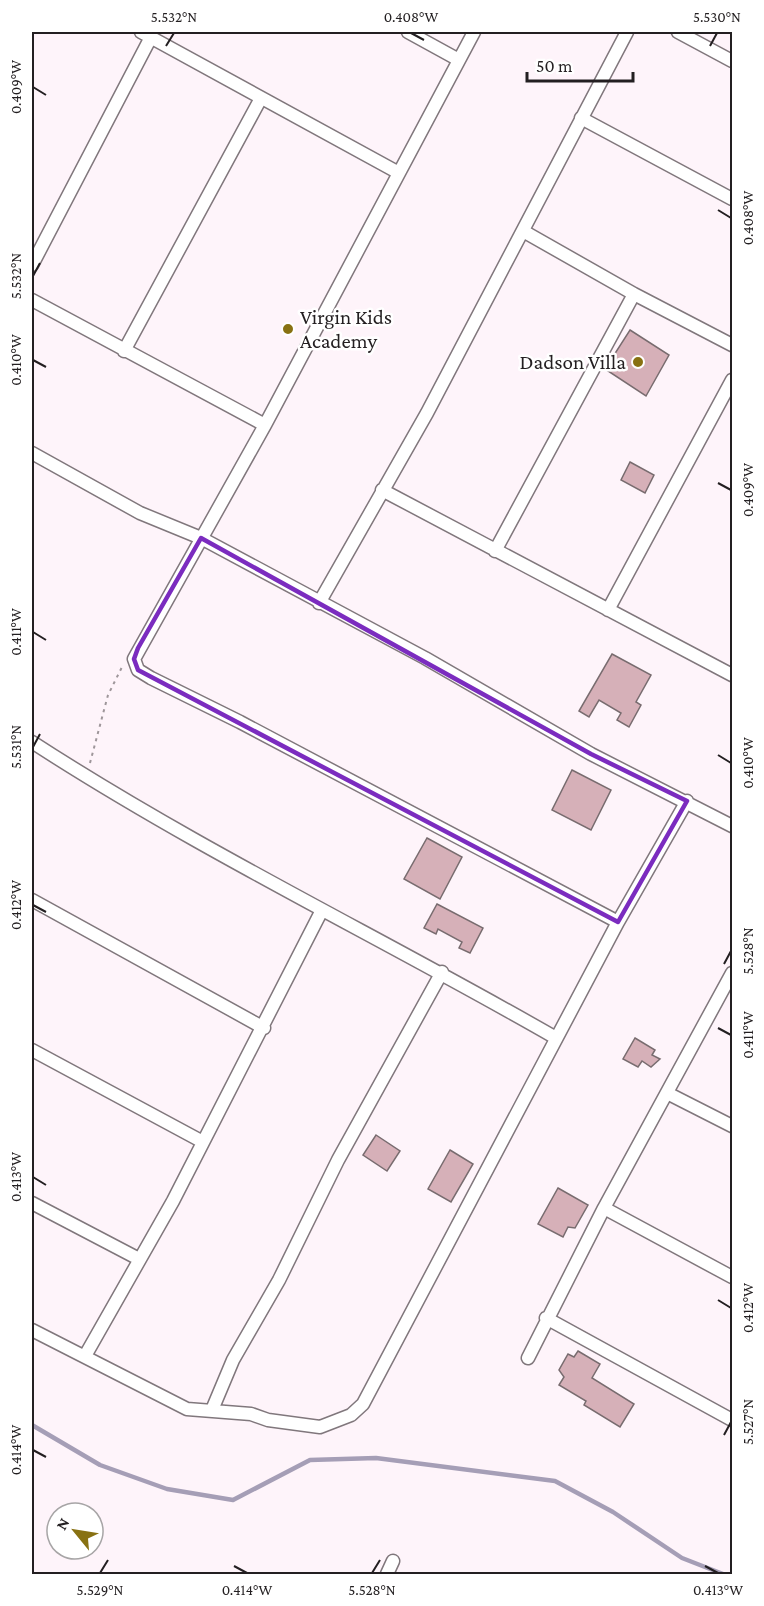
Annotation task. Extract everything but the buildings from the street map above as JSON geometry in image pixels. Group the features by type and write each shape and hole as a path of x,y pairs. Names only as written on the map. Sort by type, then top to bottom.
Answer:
{"street":[{"path":"408,32 459,60"},
{"path":"474,32 265,424 134,659 138,670 151,678 240,722 618,922"},
{"path":"319,603 428,413 627,32"},
{"path":"678,32 732,61"},
{"path":"32,265 146,34 399,172"},
{"path":"124,351 261,98"},
{"path":"581,118 732,199"},
{"path":"523,231 634,294 732,345"},
{"path":"495,551 634,294"},
{"path":"32,300 265,424"},
{"path":"608,610 732,380"},
{"path":"32,453 140,513 201,538 425,658 591,754 687,801 732,826"},
{"path":"382,490 608,610 732,672"},
{"path":"32,742 86,778 322,910 442,972 556,1038"},
{"path":"32,1329 187,1409 251,1414 277,1422 320,1427 351,1414 363,1404 618,922 687,801"},
{"path":"32,900 264,1028"},
{"path":"85,1356 173,1201 264,1028 322,910"},
{"path":"212,1410 233,1360 279,1280 338,1160 442,972"},
{"path":"528,1358 546,1318 604,1208 669,1094 732,974"},
{"path":"32,1050 203,1142"},
{"path":"669,1094 732,1126"},
{"path":"32,1203 139,1259"},
{"path":"604,1208 732,1277"},
{"path":"546,1318 732,1420"},
{"path":"387,1575 393,1561"}],"path":[{"path":"86,778 111,685 125,663 134,659"}],"highlighted area":[{"path":"201,538 591,754 687,801 618,922 138,670 134,659 138,648"}],"waterway":[{"path":"32,1425 100,1465 167,1489 233,1500 310,1460 376,1458 555,1481 613,1512 682,1558 723,1574"}],"place":[{"name":"Virgin Kids Academy","path":"288,329"},
{"name":"Dadson Villa","path":"638,362"}]}
